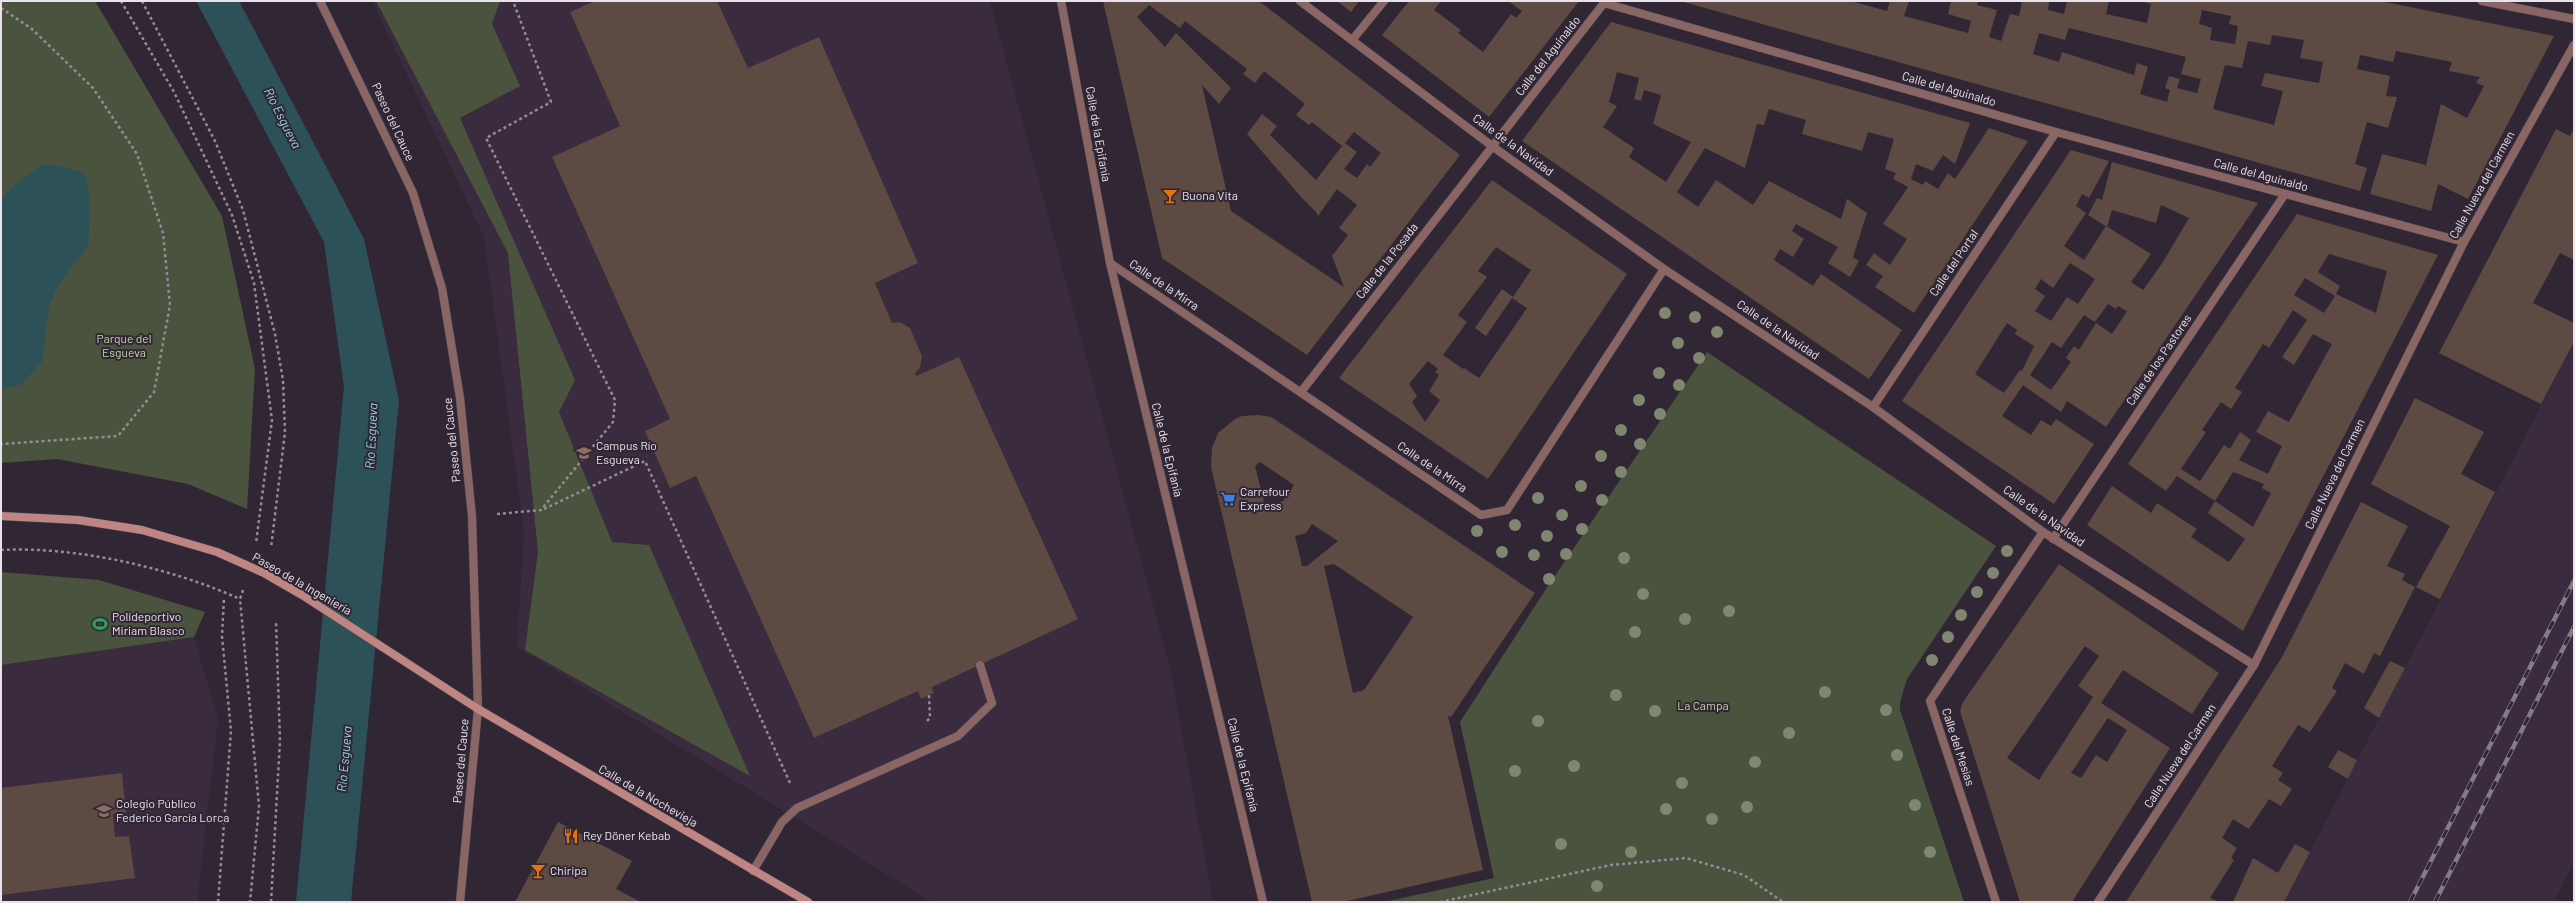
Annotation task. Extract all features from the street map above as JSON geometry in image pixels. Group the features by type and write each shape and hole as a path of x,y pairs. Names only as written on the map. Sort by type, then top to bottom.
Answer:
{"main road":[{"name":"Paseo de la Ingeniería","path":"1,516 78,520 142,530 217,552 264,573 302,595 478,709"},
{"name":"Calle de la Nochevieja","path":"478,709 808,902"}],"street":[{"name":"Paseo del Cauce","path":"320,1 413,193 442,288 460,398 472,516 478,709 460,902"},
{"name":"Calle de la Epifanía","path":"1061,1 1110,263 1263,902"},
{"name":"Calle de la Navidad","path":"1300,1 1353,39 1492,146 1664,269 1873,407 2053,539 2254,665"},
{"path":"1353,39 1384,1"},
{"path":"2482,1 2574,19"},
{"name":"Calle del Aguinaldo","path":"1492,146 1604,3 2056,132 2464,242"},
{"name":"Calle Nueva del Carmen","path":"2098,902 2254,665 2464,242 2574,45"},
{"name":"Calle del Portal","path":"1873,407 2056,132"},
{"name":"Calle de la Posada","path":"1301,392 1492,146"},
{"name":"Calle de los Pastores","path":"2053,539 2285,194"},
{"name":"Calle de la Mirra","path":"1110,263 1481,515 1507,510 1664,269"},
{"name":"Calle del Mesías","path":"1996,902 1930,701 2043,532"},
{"path":"753,871 782,822 797,808 958,736 992,703 980,665"}],"path":[{"path":"121,1 174,92 225,200 254,283 272,420 257,540"},
{"path":"142,1 214,141 243,210 275,334 284,380 285,432 271,548"},
{"path":"513,1 551,102 486,138 615,400 613,422 541,510"},
{"path":"1,8 32,29 93,88 137,154 163,233 170,305 154,392 118,436 1,444"},
{"path":"472,516 541,510 645,462 792,787"},
{"path":"1,550 20,549 87,555 185,577 204,583 240,599 259,806 250,902"},
{"path":"218,902 231,731 222,636 224,598"},
{"path":"271,902 280,740 276,621"},
{"path":"925,723 930,718 929,695"},
{"path":"1440,902 1611,865 1686,858 1744,876 1783,902"}],"shaded area":[{"name":"Campus Río Esgueva","path":"372,1 595,1 570,13 620,126 552,158 670,419 645,431 670,487 696,476 814,738 918,691 921,698 934,693 932,687 1078,618 959,357 916,376 915,373 920,368 922,356 910,328 900,322 892,323 875,283 918,263 819,38 748,68 717,1 990,1 1170,668 1213,902 932,902 517,647 524,529 484,237"},
{"path":"2574,342 2574,862 2554,902 2284,902"},
{"name":"Colegio Público Federico García Lorca","path":"194,637 218,720 197,902 1,902 1,665"}],"green space":[{"name":"Parque del Esgueva","path":"1,1 95,1 222,216 255,369 247,509 188,484 57,459 1,463"},
{"path":"376,1 500,1 492,24 520,86 460,118 575,380 559,412 612,542 649,545 750,776 525,650 538,552 508,253"},
{"name":"La Campa","path":"1707,352 1996,546 1907,679 1900,702 1900,710 1964,902 1384,902 1494,878 1460,722 1546,589"},
{"name":"Polideportivo Miriam Blasco","path":"1,572 99,580 205,612 194,637 1,665"}],"water":[{"name":"Río Esgueva","path":"196,1 239,1 364,239 399,400 351,902 296,902 344,387 324,242"},
{"path":"41,165 61,166 85,174 90,204 88,245 58,285 49,305 42,361 22,384 1,390 1,200 15,185"}],"building":[{"path":"595,1 717,1 748,68 819,37 918,263 875,283 892,323 900,322 910,328 922,356 920,368 915,373 916,376 959,357 1078,619 932,687 934,693 921,699 918,691 814,738 696,476 670,488 645,431 670,419 552,157 620,126 570,12"},
{"path":"1103,1 1259,1 1460,155 1307,355 1162,258","holes":["1149,5 1180,28 1185,21 1247,69 1243,74 1255,83 1264,71 1305,104 1296,115 1309,125 1312,122 1342,146 1316,180 1270,135 1277,126 1262,114 1247,134 1318,216 1337,189 1357,205 1339,228 1348,235 1332,256 1344,287 1231,211 1202,85 1219,104 1231,88 1176,33 1165,47 1137,17","1354,132 1381,153 1370,167 1367,164 1357,178 1344,169 1357,152 1345,143"]},
{"path":"1337,1 1359,1 1351,12"},
{"path":"1409,1 1441,1 1434,10 1461,30 1458,33 1483,52 1511,14 1516,18 1522,11 1508,1 1579,1 1489,117 1382,35"},
{"path":"1680,1 1851,1 1887,11 1890,1 1909,1 1904,16 1968,33 1971,21 1948,14 1951,1 1978,1 1977,5 1997,10 1989,37 2001,41 2010,14 2019,16 2022,1 2049,1 2048,10 2064,14 2067,1 2109,1 2106,14 2147,23 2151,4 2140,1 2380,1 2554,36 2468,199 2438,184 2431,211 2370,194 2382,154 2426,165 2441,104 2467,118 2484,86 2476,83 2480,77 2449,71 2452,62 2396,51 2393,62 2360,55 2357,69 2390,76 2386,96 2397,97 2388,128 2367,122 2355,164 2367,168 2360,191","holes":["2202,10 2231,16 2229,24 2238,26 2235,44 2210,40 2212,28 2199,24","2069,28 2186,57 2181,74 2201,79 2197,93 2177,88 2180,79 2169,76 2165,88 2170,90 2167,102 2140,94 2148,67 2137,63 2134,75 2062,52 2059,62 2033,54 2039,33 2065,40","2272,35 2304,40 2300,58 2323,62 2319,83 2265,73 2261,86 2283,91 2274,125 2213,109 2225,65 2242,68 2248,41 2270,45"]},
{"path":"1611,22 1970,123 1955,164 1943,155 1933,171 1916,164 1911,179 1923,185 1925,181 1938,189 1948,173 1955,179 1989,128 2028,141 1914,313 1875,287 1883,276 1866,265 1874,253 1890,265 1907,239 1883,224 1908,187 1893,179 1896,173 1885,169 1894,139 1868,132 1862,151 1802,134 1806,120 1769,109 1764,125 1757,124 1745,168 1705,148 1677,192 1698,207 1716,180 1753,205 1769,181 1841,219 1847,199 1867,213 1853,257 1859,261 1850,277 1828,263 1838,247 1796,224 1792,231 1804,239 1793,257 1780,249 1774,260 1813,286 1821,274 1902,330 1869,379 1522,141","holes":["1617,72 1639,78 1634,99 1641,101 1644,90 1661,95 1653,124 1691,142 1666,182 1629,157 1634,148 1603,127 1617,106 1609,102"]},
{"path":"2574,128 2574,260 2560,253 2533,303 2574,323 2574,342 2541,404 2439,353 2556,129 2570,136"},
{"path":"2071,150 2109,161 2089,198 2082,194 2076,206 2086,213 2064,246 2084,260 2106,226 2088,215 2097,198 2102,200 2112,162 2258,203 2106,427 2067,401 2061,412 2023,385 2002,416 2031,435 2041,420 2051,426 2056,419 2094,444 2054,504 1902,401","holes":["2161,205 2189,218 2163,262 2143,290 2131,282 2151,254 2107,227 2112,210 2156,223","2070,263 2095,279 2078,304 2067,297 2051,321 2035,311 2045,296 2035,289 2041,279 2053,288","2108,304 2116,309 2118,306 2127,311 2112,334 2096,323 2079,350 2074,346 2066,358 2071,362 2051,390 2030,375 2052,342 2061,348 2084,315 2095,322","2007,323 2017,330 2015,334 2034,346 2022,371 2020,370 2004,393 1975,374"]},
{"path":"1492,180 1627,274 1488,479 1339,378","holes":["1496,247 1531,270 1513,297 1502,289 1475,328 1486,336 1512,298 1527,308 1479,378 1443,355 1467,322 1458,315 1487,277 1478,271","1428,361 1438,369 1435,372 1439,375 1429,391 1440,400 1425,422 1412,402 1417,396 1409,384"]},
{"path":"2297,214 2438,255 2243,631 2087,525 2112,486 2151,513 2157,503 2197,529 2191,537 2229,562 2245,539 2208,513 2215,501 2177,476 2166,491 2128,464","holes":["2329,254 2387,271 2376,313 2336,294 2340,286 2318,272","2305,278 2335,296 2324,313 2294,295","2293,310 2307,320 2282,357 2294,365 2313,334 2332,344 2289,422 2268,411 2256,432 2282,446 2268,474 2239,460 2251,440 2240,432 2230,449 2224,445 2200,481 2181,469 2206,432 2202,430 2221,402 2231,409 2242,392 2235,388 2263,344 2269,348","2233,472 2264,484 2262,488 2271,493 2253,527 2215,501"]},
{"path":"2415,398 2484,432 2461,474 2495,492 2440,599 2416,587 2450,526 2371,484"},
{"path":"1259,415 1271,417 1535,593 1451,717 1448,716 1483,870 1343,902 1312,902 1211,467 1212,448 1218,433 1235,419 1242,416","holes":["1260,462 1294,485 1283,501 1265,506 1255,466","1312,524 1338,541 1307,566 1302,566 1295,536 1306,533","1334,564 1413,617 1364,690 1353,693 1324,566"]},
{"path":"2361,502 2408,526 2387,566 2405,574 2402,580 2415,587 2380,656 2374,653 2364,674 2345,663 2332,688 2337,691 2310,732 2298,725 2272,766 2283,773 2278,780 2292,789 2281,806 2269,799 2249,829 2233,819 2222,838 2237,848 2231,858 2234,860 2210,898 2219,902 2126,902 2282,657"},
{"path":"2059,564 2219,673 2192,714 2123,670 2101,703 2170,748 2072,902 2020,902 1960,711 1963,702","holes":["2085,646 2099,656 2078,686 2093,697 2039,780 2007,758","2108,718 2127,730 2107,762 2096,755 2081,778 2071,773"]},
{"path":"2390,661 2405,668 2379,718 2364,708"},
{"path":"2338,750 2357,760 2348,779 2328,767"},
{"path":"122,773 126,813 113,814 115,837 129,836 135,878 1,895 1,788"},
{"path":"558,822 632,861 616,889 641,902 515,902"},
{"path":"2295,844 2310,852 2284,902 2233,902 2253,858 2278,873"}],"railway":[{"path":"2410,902 2574,581"},
{"path":"2435,902 2574,627"}],"place":[{"name":"Buona Vita","path":"1170,196"},
{"name":"Campus Río Esgueva","path":"584,453"},
{"name":"Carrefour Express","path":"1228,499"},
{"name":"Polideportivo Miriam Blasco","path":"100,624"},
{"name":"Colegio Público Federico García Lorca","path":"104,811"},
{"name":"Rey Döner Kebab","path":"571,836"},
{"name":"Chiripa","path":"538,871"}]}
